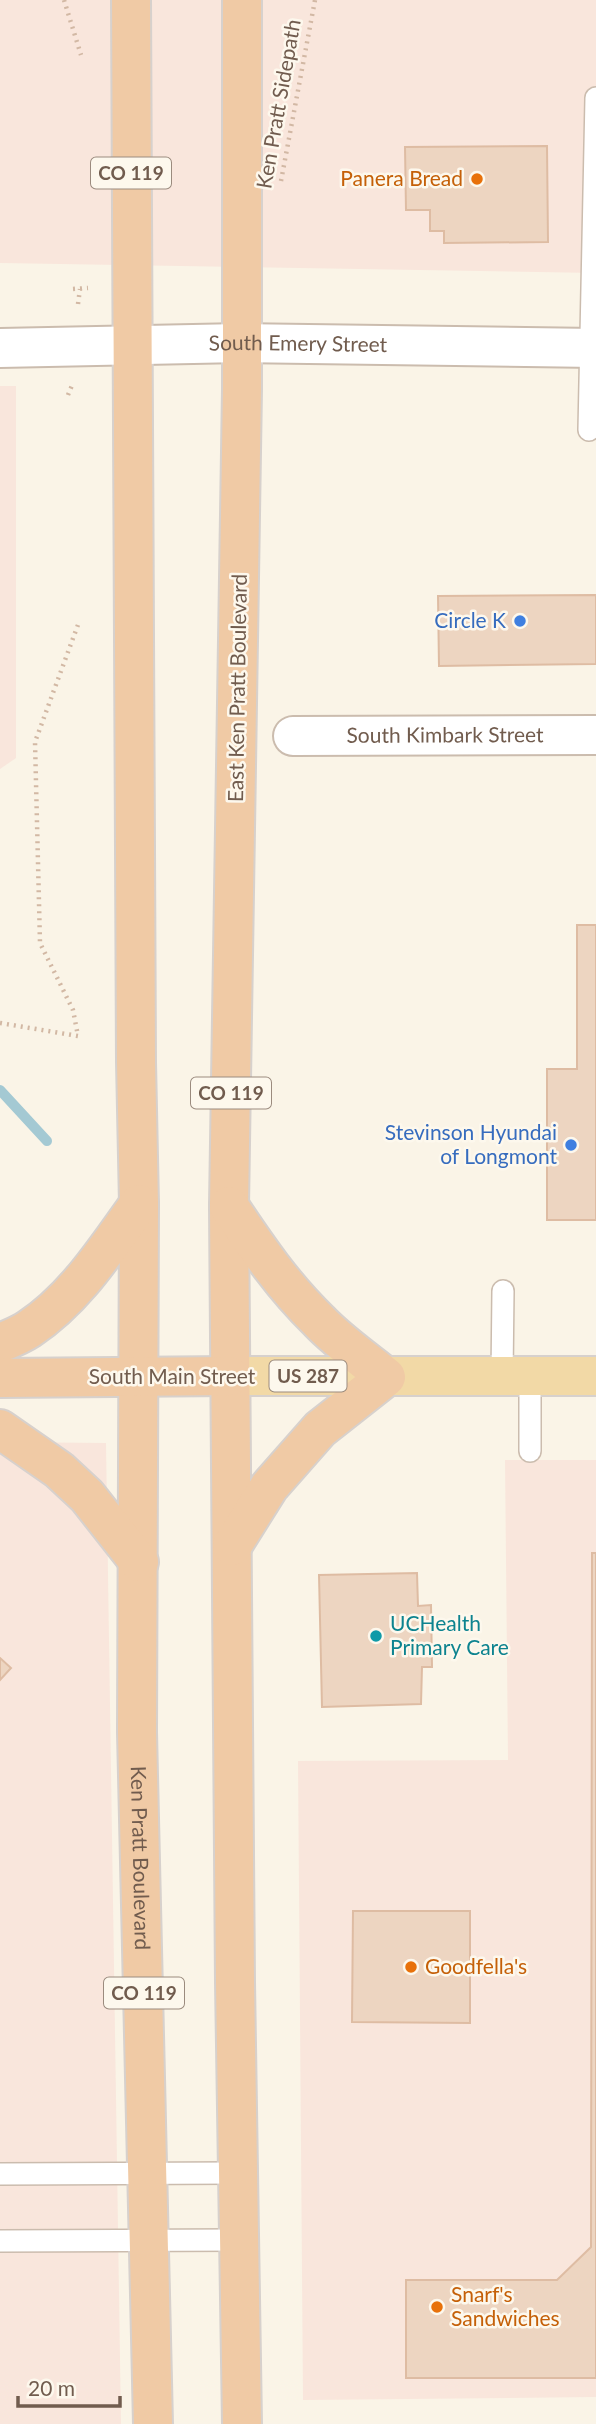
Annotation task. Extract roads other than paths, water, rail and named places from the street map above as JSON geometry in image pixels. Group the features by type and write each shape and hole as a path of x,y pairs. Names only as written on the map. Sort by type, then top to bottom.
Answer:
{"highway":[{"name":"CO 119","path":"131,0 139,1376"},
{"name":"East Ken Pratt Boulevard","path":"230,1376 229,1206 241,343 242,0"},
{"path":"0,1343 29,1329 54,1309 88,1275 139,1204"},
{"path":"229,1206 265,1261 320,1323 386,1377 320,1429 269,1487 232,1546"},
{"name":"Ken Pratt Boulevard","path":"139,1376 137,1732 153,2424"},
{"name":"CO 119","path":"230,1376 237,2173 242,2424"},
{"name":"South Main Street","path":"0,1378 230,1376"},
{"path":"0,1429 59,1470 79,1488 139,1562"}],"main road":[{"name":"South Main Street","path":"230,1376 596,1376"}],"street":[{"name":"South Emery Street","path":"0,348 241,343 593,348"},
{"name":"South Kimbark Street","path":"293,736 596,735"}],"lane":[{"path":"589,430 593,348 596,98"},
{"path":"503,1291 530,1451"},
{"path":"0,2174 237,2173"},
{"path":"0,2241 239,2240"}],"waterway":[{"path":"0,1090 47,1141"}],"place":[{"name":"Panera Bread","path":"477,179"},
{"name":"Circle K","path":"520,621"},
{"name":"Stevinson Hyundai of Longmont","path":"571,1145"},
{"name":"UCHealth Primary Care","path":"376,1636"},
{"name":"Goodfella's","path":"411,1967"},
{"name":"Snarf's Sandwiches","path":"437,2307"}]}
